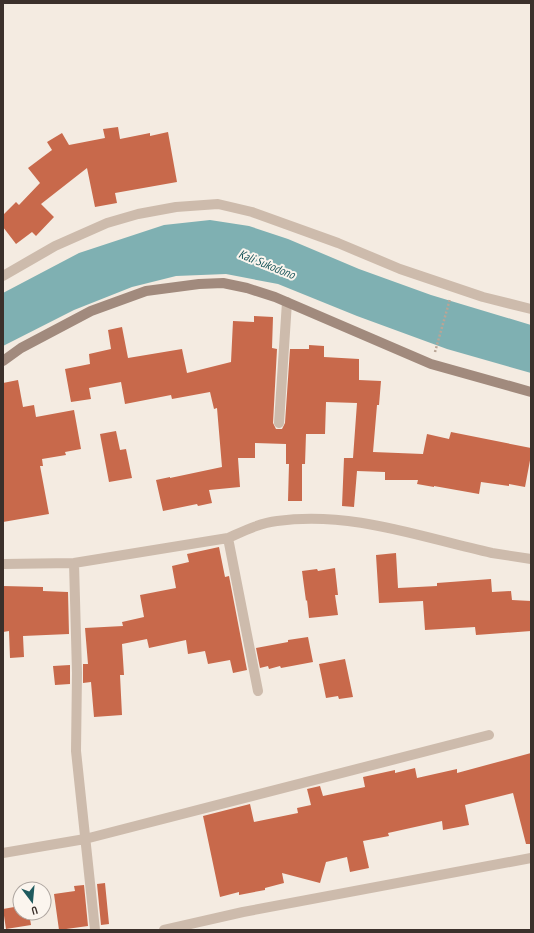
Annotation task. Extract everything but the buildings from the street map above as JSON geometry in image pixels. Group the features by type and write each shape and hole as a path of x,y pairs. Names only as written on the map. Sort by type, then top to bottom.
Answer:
{"main road":[{"path":"3,361 21,348 92,311 146,291 199,284 223,283 247,288 287,302 431,364 531,392"}],"street":[{"path":"3,276 55,246 107,223 138,214 176,207 218,204 252,212 338,243 400,270 483,297 531,310"},
{"path":"279,423 287,302"},
{"path":"3,564 74,563 228,538 252,528 276,521 322,518 360,522 414,533 492,553 531,560"},
{"path":"228,538 258,692"},
{"path":"74,563 77,674 76,751 95,930"},
{"path":"3,853 85,839 489,735"},
{"path":"164,930 258,909 531,858"}],"path":[{"path":"435,352 451,296"}],"water":[{"name":"Kali Sukodono","path":"210,220 249,226 288,239 359,269 431,295 531,325 531,373 447,349 357,316 278,284 226,274 176,276 132,287 74,310 3,346 3,293 79,253 164,225"}]}
